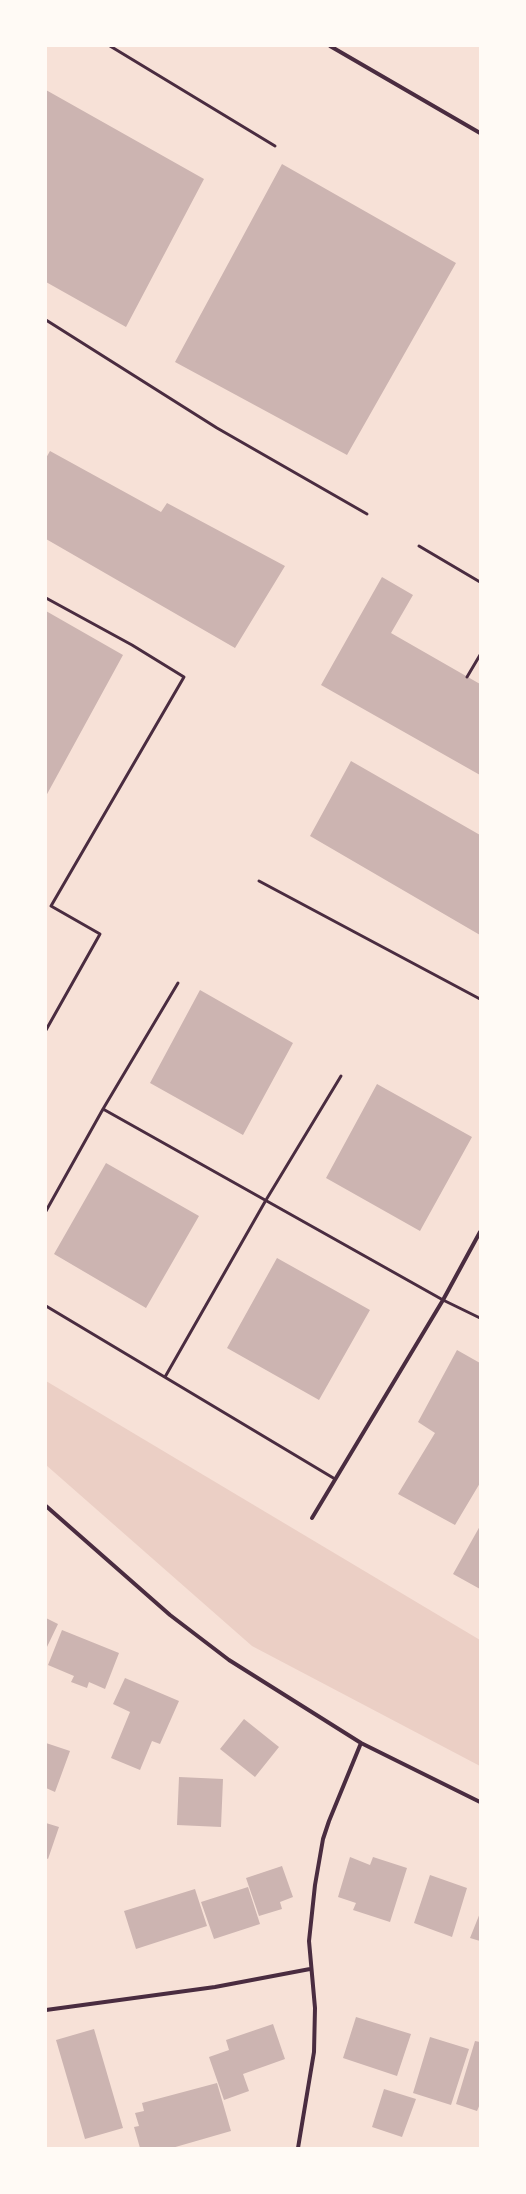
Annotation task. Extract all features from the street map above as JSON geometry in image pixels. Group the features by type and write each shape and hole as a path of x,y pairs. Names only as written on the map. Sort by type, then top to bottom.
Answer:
{"street":[{"path":"330,46 480,133"},
{"path":"312,1518 443,1300 480,1232"},
{"path":"46,1506 135,1586 196,1636 270,1687 361,1743 480,1802"},
{"path":"298,2148 314,2052 315,2008 310,1969 311,1915 324,1839 361,1743"},
{"path":"46,2010 215,1987 310,1969"}],"lane":[{"path":"110,46 275,146"},
{"path":"46,320 217,428 366,514"},
{"path":"419,546 480,582"},
{"path":"46,598 132,645 184,677 51,906 100,934 46,1030"},
{"path":"467,677 480,655"},
{"path":"259,881 480,999"},
{"path":"46,1211 102,1109 178,983"},
{"path":"165,1377 266,1200 341,1076"},
{"path":"102,1109 443,1300 480,1318"},
{"path":"46,1306 335,1479"}],"shaded area":[{"path":"46,1381 480,1640 480,1766 252,1646 46,1465"}],"building":[{"path":"46,90 204,179 126,327 46,282"},
{"path":"282,164 456,263 347,455 175,362"},
{"path":"50,451 161,512 167,503 285,566 235,648 46,539 46,458"},
{"path":"382,577 413,595 391,633 480,684 480,775 321,685"},
{"path":"46,611 123,655 46,796"},
{"path":"351,761 480,835 480,935 310,836"},
{"path":"200,990 293,1043 243,1135 150,1083"},
{"path":"377,1084 472,1137 420,1231 326,1178"},
{"path":"106,1163 199,1216 146,1308 54,1254"},
{"path":"277,1258 370,1310 319,1400 227,1348"},
{"path":"457,1350 480,1363 480,1483 455,1525 398,1494 435,1433 418,1422"},
{"path":"480,1526 480,1589 453,1574"},
{"path":"46,1618 58,1624 46,1649"},
{"path":"62,1630 119,1653 105,1689 89,1682 87,1688 71,1682 74,1676 48,1665"},
{"path":"125,1678 179,1701 160,1744 152,1741 140,1770 111,1758 130,1712 113,1704"},
{"path":"244,1719 279,1747 255,1777 220,1749"},
{"path":"46,1743 70,1751 55,1792 46,1788"},
{"path":"179,1777 223,1779 221,1827 177,1825"},
{"path":"46,1823 59,1827 48,1859 46,1858"},
{"path":"350,1857 370,1865 373,1857 407,1868 390,1922 353,1910 356,1903 338,1897"},
{"path":"282,1866 293,1897 280,1902 282,1909 259,1916 246,1878"},
{"path":"430,1875 467,1888 452,1937 414,1923"},
{"path":"248,1887 260,1924 214,1939 201,1902"},
{"path":"195,1889 207,1926 136,1949 124,1911"},
{"path":"480,1913 480,1941 470,1938"},
{"path":"356,2017 411,2034 397,2076 343,2058"},
{"path":"273,2024 285,2059 243,2074 249,2091 224,2100 209,2057 229,2050 226,2040"},
{"path":"94,2029 123,2128 85,2139 56,2040"},
{"path":"430,2037 469,2049 451,2105 413,2093"},
{"path":"475,2041 480,2042 480,2104 477,2111 456,2104"},
{"path":"217,2083 231,2131 172,2148 140,2148 134,2127 139,2126 135,2113 144,2111 142,2103"},
{"path":"384,2089 416,2099 402,2137 372,2127"}]}
